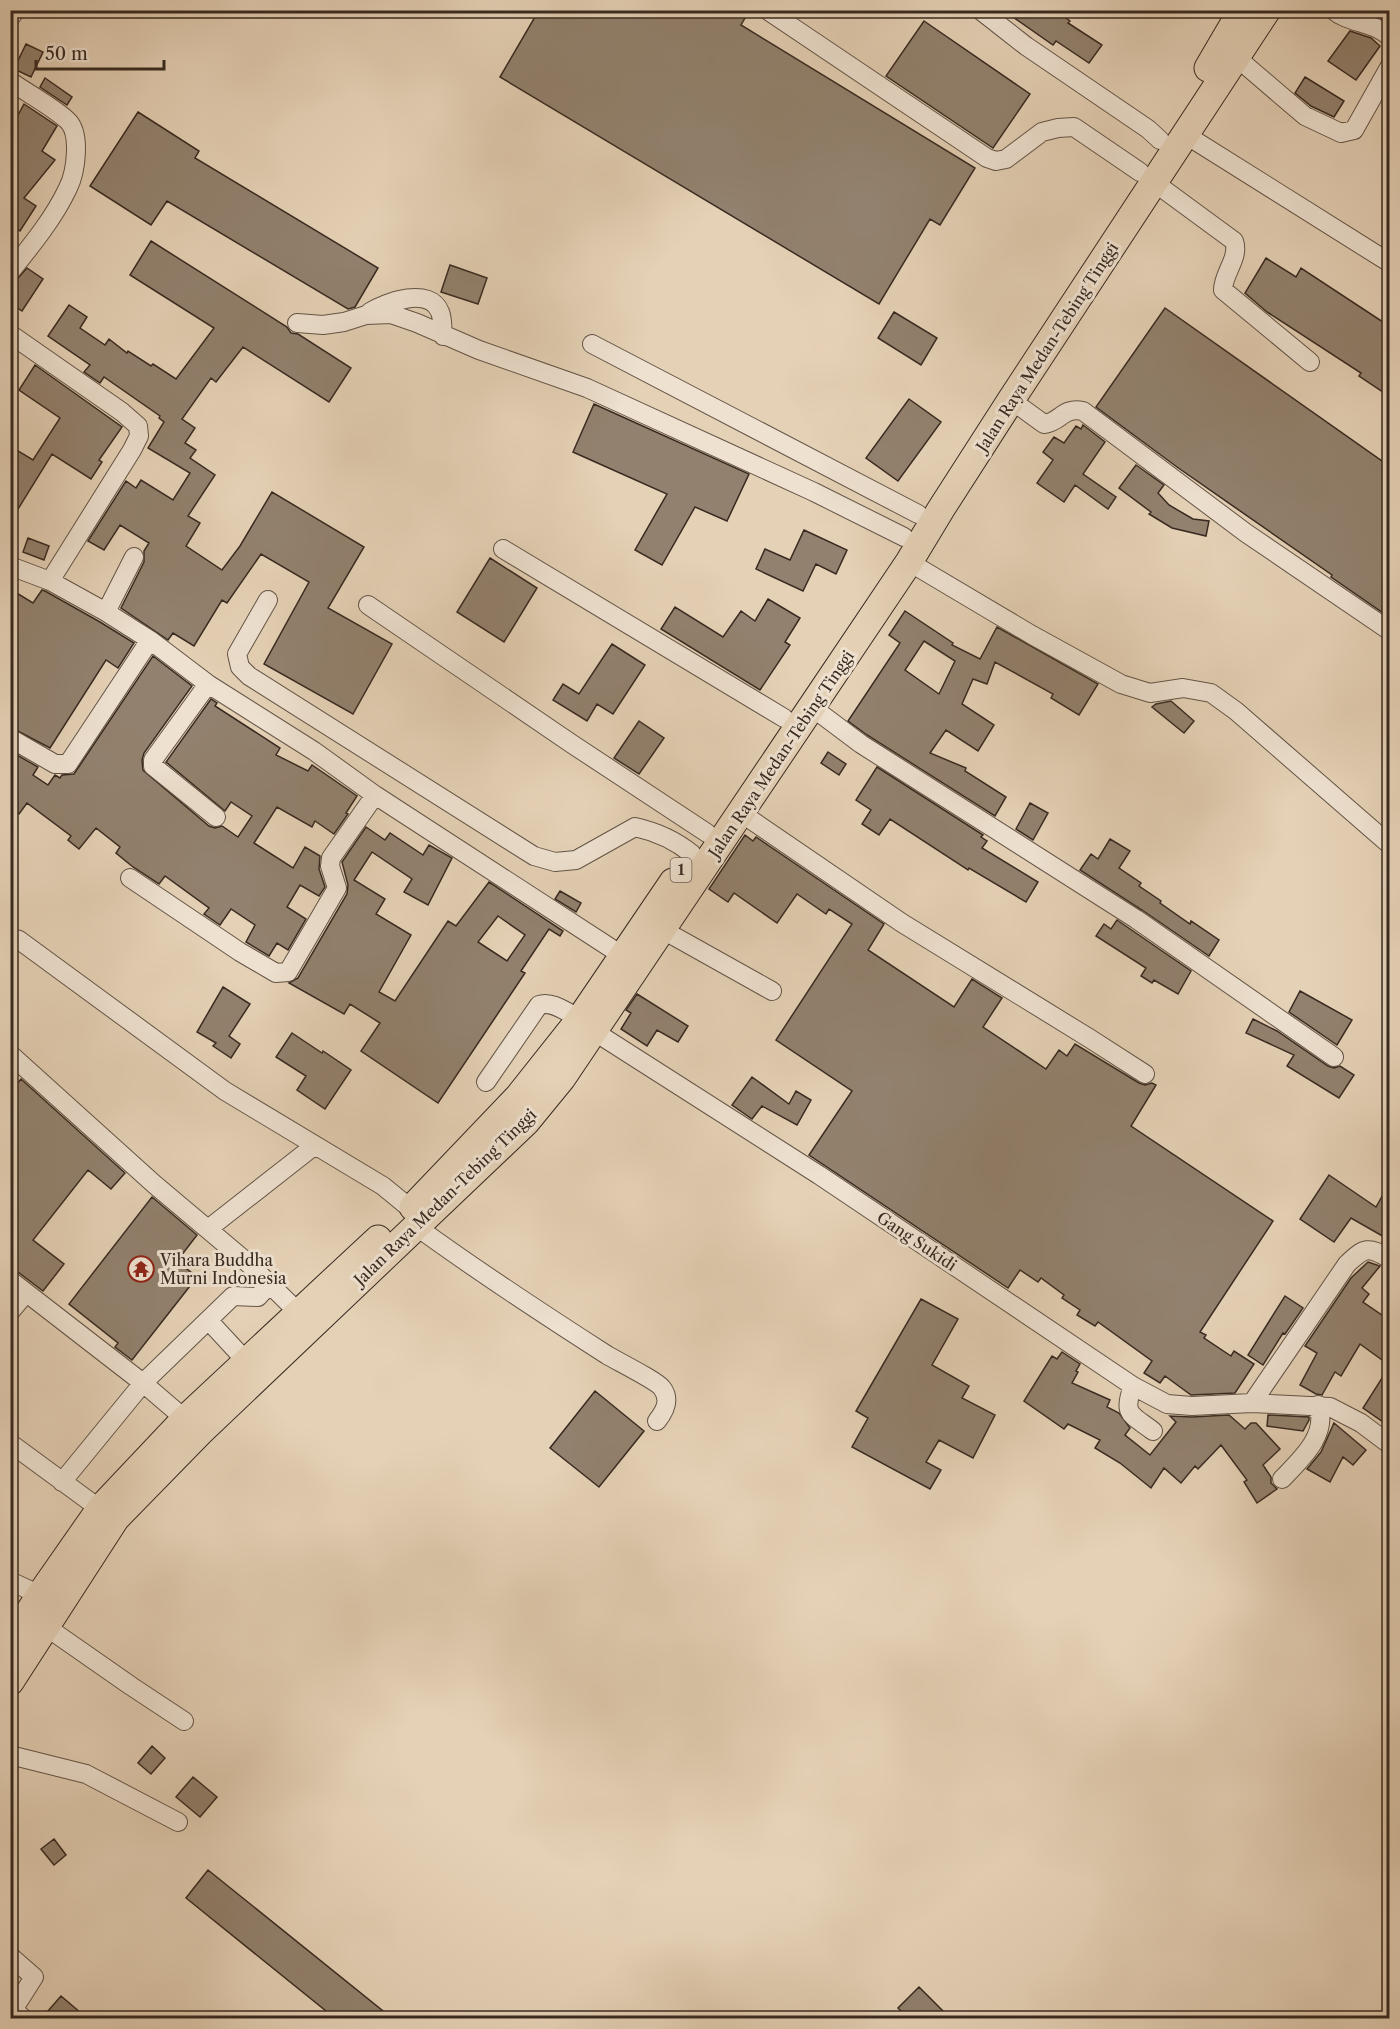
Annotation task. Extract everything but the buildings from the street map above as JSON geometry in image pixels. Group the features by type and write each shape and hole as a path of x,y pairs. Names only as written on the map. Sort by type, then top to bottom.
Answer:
{"highway":[{"name":"Jalan Raya Medan-Tebing Tinggi","path":"1173,137 1236,57 1267,10"},
{"name":"Jalan Raya Medan-Tebing Tinggi","path":"588,1025 623,956 784,718 907,550 935,518 1011,400 1173,137 1239,12"},
{"name":"Jalan Raya Medan-Tebing Tinggi","path":"10,1682 116,1518 414,1218 519,1096 588,1025 663,930 813,708 907,550 918,514 999,386 1148,178"},
{"name":"Jalan Raya Medan-Tebing Tinggi","path":"10,1642 100,1509 185,1419 298,1312 414,1218"}],"street":[{"path":"10,18 16,10"},
{"path":"767,10 987,158 996,161 1006,159 1042,132 1074,127 1234,241 1235,253 1223,290 1310,362"},
{"path":"980,10 1026,46 1148,129 1173,137 1389,263"},
{"path":"1333,10 1342,18 1382,29 1389,37"},
{"path":"1236,57 1305,116 1341,134 1354,130 1389,66"},
{"path":"10,81 69,122 76,138 76,153 69,186 39,236 10,272"},
{"path":"297,323 344,322 366,315 383,304 405,298 426,299 435,304 440,312 443,336"},
{"path":"366,315 391,314 417,323 443,336 587,388 814,492 907,550 1032,635 1121,684 1150,693 1183,688 1211,693 1236,711 1389,846"},
{"path":"10,334 122,412 138,426 139,436 136,443 50,581"},
{"path":"592,344 918,514"},
{"path":"1011,400 1044,424 1052,422 1066,411 1083,411 1246,534 1389,631"},
{"path":"503,549 784,718"},
{"path":"106,612 134,557"},
{"path":"10,566 50,581 106,612 150,640 208,684 623,956"},
{"path":"268,600 237,654 240,667 249,676 534,856 555,862 576,860 636,827 655,831 679,843 700,844"},
{"path":"368,605 572,744 700,844"},
{"path":"10,738 55,764 68,764 150,640"},
{"path":"208,684 153,760 153,766 216,817"},
{"path":"813,708 861,744 1136,919 1334,1057"},
{"path":"130,878 240,952 276,973 288,972 337,888 330,866 331,858 375,795"},
{"path":"741,813 902,922 1145,1074"},
{"path":"663,930 772,992"},
{"path":"10,937 19,940 225,1091 383,1186 447,1248 608,1355 661,1387 666,1400 666,1409 657,1421"},
{"name":"Gang Sukidi","path":"486,1082 538,1005 552,1004 819,1175 1133,1386 1167,1404 1192,1406 1252,1403 1318,1405 1340,1412 1389,1444"},
{"path":"10,1054 154,1184 249,1264 298,1312"},
{"path":"208,1229 315,1146"},
{"path":"1252,1403 1347,1264 1360,1252 1366,1250 1374,1250 1389,1259"},
{"path":"10,1280 143,1383 185,1419"},
{"path":"62,1482 143,1383 233,1296 258,1297 269,1286"},
{"path":"10,1312 26,1293"},
{"path":"208,1320 246,1361"},
{"path":"1133,1386 1127,1402 1128,1408 1133,1416 1153,1431"},
{"path":"1282,1479 1304,1456 1318,1432 1321,1419 1318,1405"},
{"path":"10,1443 100,1509"},
{"path":"10,1581 40,1595"},
{"path":"45,1626 184,1721"},
{"path":"10,1755 86,1774 178,1822"},
{"path":"10,1956 34,1977 15,2007 23,2019"}],"place":[{"name":"Vihara Buddha Murni Indonesia","path":"141,1269"}]}
